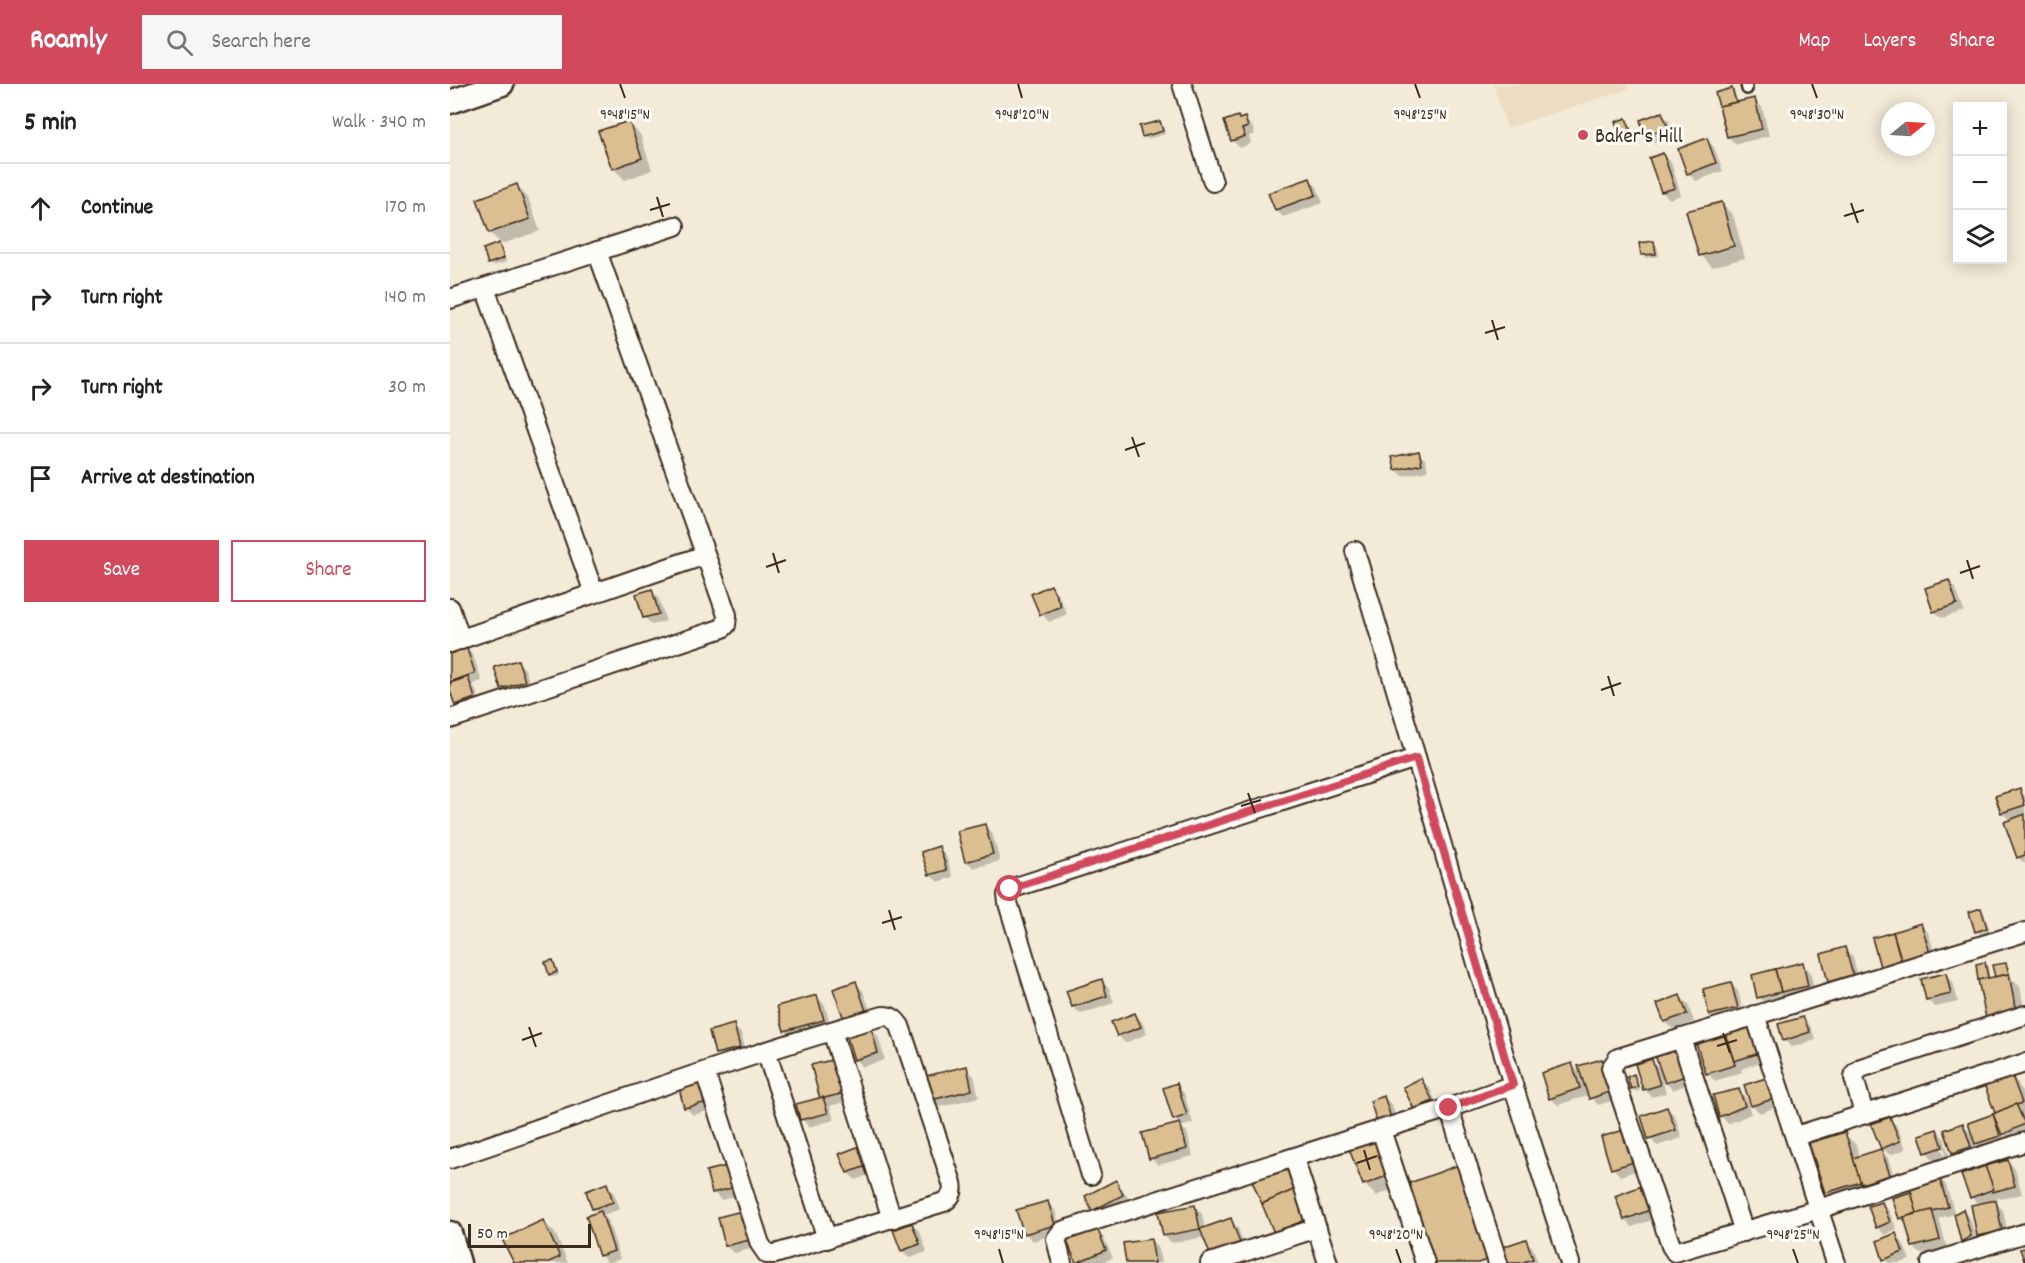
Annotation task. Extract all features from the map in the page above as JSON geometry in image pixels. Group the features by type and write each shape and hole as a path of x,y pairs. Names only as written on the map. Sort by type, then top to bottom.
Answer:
{"street":[{"path":"450,102 502,84"},
{"path":"1182,84 1213,182"},
{"path":"450,300 675,226"},
{"path":"450,719 723,628 726,625 727,615 597,251"},
{"path":"485,288 594,593"},
{"path":"1355,550 1513,1085 1570,1263"},
{"path":"450,608 455,641 705,555"},
{"path":"1091,1175 1008,903 1007,896 1010,889 1416,758"},
{"path":"2025,932 1618,1058 1612,1064 1612,1073 1674,1251 1678,1252 2025,1142"},
{"path":"1755,1015 1836,1263"},
{"path":"1864,1114 1854,1078 1856,1072 1861,1068 2025,1015"},
{"path":"450,1159 705,1072 883,1016 895,1019 900,1026 952,1183 951,1197 944,1202 892,1219 775,1254 767,1254 763,1250 705,1072"},
{"path":"831,1031 892,1219"},
{"path":"1681,1038 1743,1232"},
{"path":"766,1052 827,1239"},
{"path":"1796,1136 2025,1062"},
{"path":"1062,1263 1056,1239 1062,1231 1449,1108 1513,1085"},
{"path":"1449,1108 1498,1263"},
{"path":"1381,1130 1425,1263"},
{"path":"1294,1158 1328,1263"},
{"path":"1210,1263 1317,1228"},
{"path":"450,1233 459,1263"},
{"path":"1931,1263 2025,1233"}],"shaded area":[{"path":"1493,84 1627,84 1628,89 1507,128"}],"building":[{"path":"1732,88 1736,102 1719,106 1715,93"},
{"path":"1755,98 1762,129 1727,137 1719,106"},
{"path":"1662,112 1668,128 1645,136 1640,120"},
{"path":"1238,116 1239,119 1245,117 1248,127 1242,129 1245,136 1231,141 1224,121"},
{"path":"1626,118 1633,137 1621,141 1615,122"},
{"path":"629,121 642,158 612,169 598,131"},
{"path":"1160,121 1163,131 1142,137 1139,126"},
{"path":"1707,138 1716,163 1687,174 1678,149"},
{"path":"1663,153 1675,188 1661,192 1649,158"},
{"path":"1310,178 1316,195 1275,210 1268,193"},
{"path":"517,184 530,219 489,233 477,199"},
{"path":"1722,202 1734,246 1699,256 1686,211"},
{"path":"1654,241 1656,254 1641,255 1639,243"},
{"path":"499,243 504,258 488,264 483,249"},
{"path":"1419,451 1422,464 1395,470 1392,457"},
{"path":"1949,580 1957,604 1933,612 1925,588"},
{"path":"1051,585 1061,606 1040,615 1031,594"},
{"path":"652,589 659,614 643,618 636,594"},
{"path":"466,646 475,673 450,682 450,652"},
{"path":"518,660 525,681 501,689 494,667"},
{"path":"468,677 475,698 455,705 450,683"},
{"path":"2020,788 2025,805 2001,813 1995,796"},
{"path":"2025,814 2025,855 2017,858 2004,822"},
{"path":"985,824 993,854 965,862 957,831"},
{"path":"939,846 947,870 929,875 921,852"},
{"path":"1981,908 1987,928 1975,932 1969,912"},
{"path":"1921,923 1930,953 1902,962 1893,932"},
{"path":"1893,932 1902,964 1881,970 1872,938"},
{"path":"1845,947 1853,975 1828,982 1821,954"},
{"path":"553,960 557,972 549,975 545,962"},
{"path":"1803,962 1808,986 1781,992 1775,969"},
{"path":"1985,962 1988,978 1978,980 1976,964"},
{"path":"2006,963 2009,974 1995,977 1992,965"},
{"path":"1775,969 1781,992 1757,998 1752,975"},
{"path":"1946,973 1951,994 1926,1000 1921,979"},
{"path":"2009,974 2016,1012 1986,1018 1978,980"},
{"path":"1102,979 1107,996 1072,1007 1066,991"},
{"path":"856,981 867,1014 845,1022 833,989"},
{"path":"1731,982 1738,1008 1709,1015 1703,989"},
{"path":"817,995 824,1020 784,1031 777,1006"},
{"path":"1680,995 1687,1014 1664,1022 1657,1004"},
{"path":"1135,1013 1141,1027 1117,1036 1111,1022"},
{"path":"1803,1017 1810,1032 1783,1041 1778,1024"},
{"path":"734,1024 740,1048 715,1054 709,1031"},
{"path":"1754,1024 1763,1052 1734,1061 1725,1034"},
{"path":"871,1027 878,1053 854,1060 846,1034"},
{"path":"1725,1034 1735,1065 1706,1074 1696,1043"},
{"path":"1677,1044 1688,1075 1665,1083 1654,1052"},
{"path":"836,1059 845,1093 820,1099 811,1065"},
{"path":"1602,1059 1612,1091 1589,1099 1578,1066"},
{"path":"1652,1059 1660,1085 1643,1090 1635,1064"},
{"path":"1572,1063 1580,1088 1549,1099 1541,1073"},
{"path":"967,1066 972,1090 931,1100 926,1076"},
{"path":"2011,1073 2022,1103 1995,1113 1984,1084"},
{"path":"1634,1074 1638,1087 1631,1089 1627,1077"},
{"path":"1421,1078 1433,1101 1414,1109 1403,1087"},
{"path":"1766,1078 1773,1099 1751,1106 1744,1085"},
{"path":"699,1083 704,1103 684,1108 679,1088"},
{"path":"1177,1083 1187,1115 1173,1120 1163,1088"},
{"path":"1739,1089 1745,1106 1719,1117 1713,1095"},
{"path":"1384,1096 1391,1118 1377,1122 1370,1101"},
{"path":"823,1097 828,1113 800,1120 796,1104"},
{"path":"2016,1104 2025,1124 2002,1135 1993,1114"},
{"path":"1667,1107 1676,1130 1648,1139 1641,1116"},
{"path":"1993,1114 2000,1136 1975,1144 1968,1123"},
{"path":"1890,1117 1900,1141 1881,1149 1871,1124"},
{"path":"1180,1123 1187,1149 1149,1159 1142,1133"},
{"path":"1963,1123 1971,1147 1952,1153 1944,1130"},
{"path":"1627,1129 1637,1161 1611,1169 1601,1137"},
{"path":"1937,1129 1943,1147 1925,1153 1919,1135"},
{"path":"1845,1132 1861,1182 1825,1193 1809,1143"},
{"path":"1380,1136 1395,1173 1363,1185 1349,1149"},
{"path":"865,1144 872,1164 847,1173 839,1154"},
{"path":"1881,1149 1890,1175 1861,1184 1853,1158"},
{"path":"2008,1160 2015,1186 1992,1192 1985,1166"},
{"path":"1290,1165 1300,1187 1262,1204 1252,1181"},
{"path":"1459,1165 1492,1258 1478,1263 1431,1263 1404,1185"},
{"path":"727,1166 732,1188 712,1193 706,1171"},
{"path":"1985,1166 1994,1189 1970,1198 1961,1175"},
{"path":"1939,1176 1948,1207 1917,1215 1909,1184"},
{"path":"1116,1180 1123,1195 1092,1211 1085,1196"},
{"path":"607,1183 613,1202 592,1209 586,1191"},
{"path":"1647,1184 1655,1208 1624,1220 1615,1196"},
{"path":"1300,1187 1312,1217 1274,1233 1262,1204"},
{"path":"1911,1192 1917,1213 1899,1219 1892,1198"},
{"path":"1996,1200 2002,1231 1977,1236 1971,1205"},
{"path":"1048,1201 1055,1225 1024,1234 1016,1210"},
{"path":"1882,1202 1890,1222 1876,1228 1868,1206"},
{"path":"1195,1205 1200,1229 1163,1236 1158,1212"},
{"path":"1963,1209 1971,1236 1961,1242 1954,1214"},
{"path":"746,1210 754,1239 725,1246 718,1217"},
{"path":"1932,1210 1940,1240 1912,1247 1904,1217"},
{"path":"601,1211 614,1251 599,1256 586,1216"},
{"path":"1231,1218 1240,1243 1210,1254 1200,1229"},
{"path":"543,1220 560,1257 547,1263 514,1263 502,1239"},
{"path":"912,1223 920,1244 901,1251 893,1230"},
{"path":"1097,1228 1106,1250 1076,1263 1067,1241"},
{"path":"1896,1233 1903,1252 1883,1260 1877,1241"},
{"path":"1151,1239 1155,1263 1126,1263 1123,1243"},
{"path":"1526,1239 1533,1259 1520,1263 1508,1263 1502,1247"},
{"path":"2025,1248 2025,1263 2020,1249"}],"place":[{"name":"Baker's Hill","path":"1583,135"}],"route":[{"path":"1010,889 1416,758 1513,1085 1449,1108"}]}
